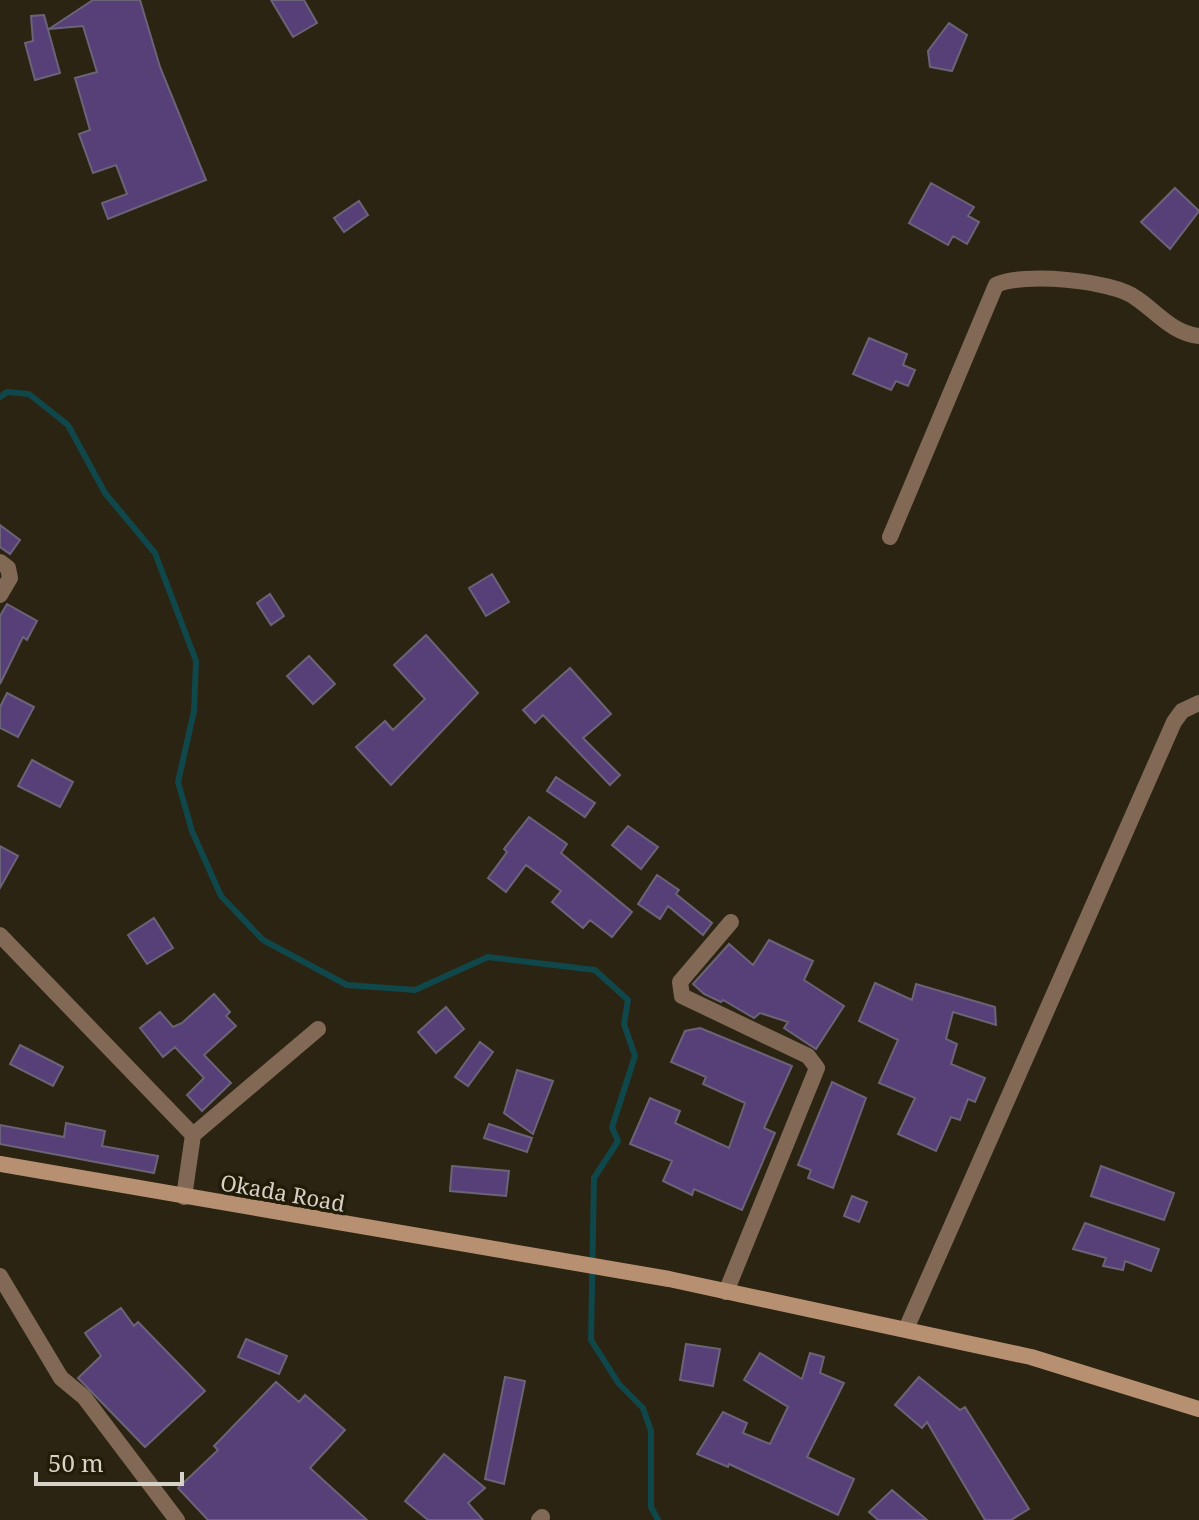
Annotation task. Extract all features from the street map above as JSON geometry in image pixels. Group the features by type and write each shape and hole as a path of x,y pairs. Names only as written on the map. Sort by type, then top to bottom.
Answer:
{"street":[{"path":"890,537 996,285 1007,280 1027,279 1119,288 1136,297 1162,321 1199,336"},
{"path":"0,562 8,568 10,578 0,595"},
{"path":"906,1329 1174,722 1182,711 1199,703"},
{"path":"726,1292 817,1068 808,1056 682,996 678,989 680,982 731,922"},
{"path":"0,935 193,1135"},
{"path":"184,1197 193,1135 318,1029"},
{"name":"Okada Road","path":"0,1164 617,1270 726,1292 1031,1357 1199,1409"},
{"path":"0,1276 61,1378 84,1397 177,1520"}],"building":[{"path":"93,0 140,0 160,67 206,180 108,219 102,203 127,194 116,165 93,173 79,134 90,130 75,78 97,72 83,26 49,29"},
{"path":"271,0 304,0 317,23 293,37"},
{"path":"44,15 60,73 35,80 25,43 33,41 31,16"},
{"path":"949,23 967,35 952,71 930,67 928,51"},
{"path":"931,183 974,207 968,216 979,222 967,244 953,236 948,245 909,223"},
{"path":"1175,188 1199,211 1170,249 1141,222"},
{"path":"359,201 368,215 344,232 334,218"},
{"path":"869,338 907,354 903,365 915,370 908,386 896,381 891,390 853,374"},
{"path":"0,525 20,540 10,554 0,547"},
{"path":"492,574 509,602 486,616 469,588"},
{"path":"270,594 284,616 271,625 257,603"},
{"path":"7,604 37,621 27,640 23,637 0,684 0,616"},
{"path":"426,635 478,693 391,785 356,747 385,721 393,730 425,699 394,665"},
{"path":"309,656 335,684 313,704 287,676"},
{"path":"570,668 611,714 583,738 620,775 610,785 543,715 535,723 523,710"},
{"path":"7,693 34,707 18,737 0,728 0,707"},
{"path":"32,760 73,782 60,807 18,786"},
{"path":"556,777 595,803 585,817 547,791"},
{"path":"529,817 567,844 561,853 632,912 612,937 590,920 583,928 552,902 561,891 526,865 506,892 488,878 507,852 504,849"},
{"path":"628,826 658,847 641,869 612,845"},
{"path":"0,846 18,856 0,888"},
{"path":"657,875 679,890 676,894 712,923 703,935 668,906 660,919 638,904"},
{"path":"154,918 173,948 147,964 128,935"},
{"path":"769,940 813,961 804,980 844,1006 816,1049 784,1028 788,1022 760,1013 754,1018 723,1000 721,1002 704,994 693,984 729,944 753,965"},
{"path":"875,983 912,1000 916,984 995,1007 996,1025 953,1012 946,1039 957,1044 951,1064 985,1078 975,1102 968,1099 960,1120 951,1117 936,1151 898,1134 915,1098 879,1083 898,1040 859,1021"},
{"path":"214,994 230,1012 226,1016 236,1026 204,1055 231,1083 202,1111 187,1095 204,1078 175,1047 163,1057 140,1028 160,1012 173,1027 182,1023"},
{"path":"446,1007 464,1029 436,1053 418,1032"},
{"path":"700,1028 792,1066 764,1128 775,1133 742,1210 694,1189 692,1195 663,1181 672,1161 630,1144 650,1098 680,1111 675,1123 729,1148 745,1103 703,1084 706,1077 671,1062 685,1031"},
{"path":"480,1042 493,1052 468,1086 455,1077"},
{"path":"20,1045 63,1067 53,1086 10,1064"},
{"path":"517,1070 553,1081 533,1134 504,1113"},
{"path":"832,1082 866,1098 833,1188 808,1178 811,1170 798,1165"},
{"path":"66,1123 105,1131 102,1146 158,1156 154,1173 0,1144 0,1125 64,1137"},
{"path":"489,1124 532,1138 527,1152 484,1138"},
{"path":"452,1166 509,1171 506,1196 450,1191"},
{"path":"1101,1166 1174,1193 1164,1220 1091,1196"},
{"path":"852,1196 867,1202 859,1222 844,1216"},
{"path":"1085,1223 1159,1249 1151,1271 1125,1261 1123,1270 1103,1266 1106,1258 1073,1249"},
{"path":"121,1308 134,1326 138,1322 205,1391 145,1447 78,1378 101,1356 85,1333"},
{"path":"246,1339 287,1356 279,1374 238,1357"},
{"path":"686,1344 720,1349 713,1386 680,1380"},
{"path":"760,1353 802,1379 810,1353 824,1357 820,1373 844,1383 807,1457 854,1479 838,1515 729,1464 728,1467 697,1454 723,1412 747,1423 743,1433 770,1444 788,1407 744,1380"},
{"path":"505,1377 525,1381 504,1484 485,1479"},
{"path":"919,1377 960,1410 965,1407 1029,1509 1011,1520 985,1520 927,1422 922,1428 895,1405"},
{"path":"276,1382 299,1402 305,1395 345,1430 310,1468 367,1520 208,1520 178,1488 218,1450 214,1446"},
{"path":"444,1454 485,1488 468,1503 483,1520 428,1520 405,1501"},
{"path":"892,1490 927,1520 878,1520 869,1512"}],"waterway":[{"path":"0,397 7,392 29,394 68,425 105,493 155,553 196,661 194,711 178,782 192,831 221,896 263,940 347,985 415,990 488,957 595,970 628,1000 624,1024 635,1056 612,1127 618,1141 594,1178 591,1340 619,1384 643,1408 651,1431 651,1507 658,1520"}]}
